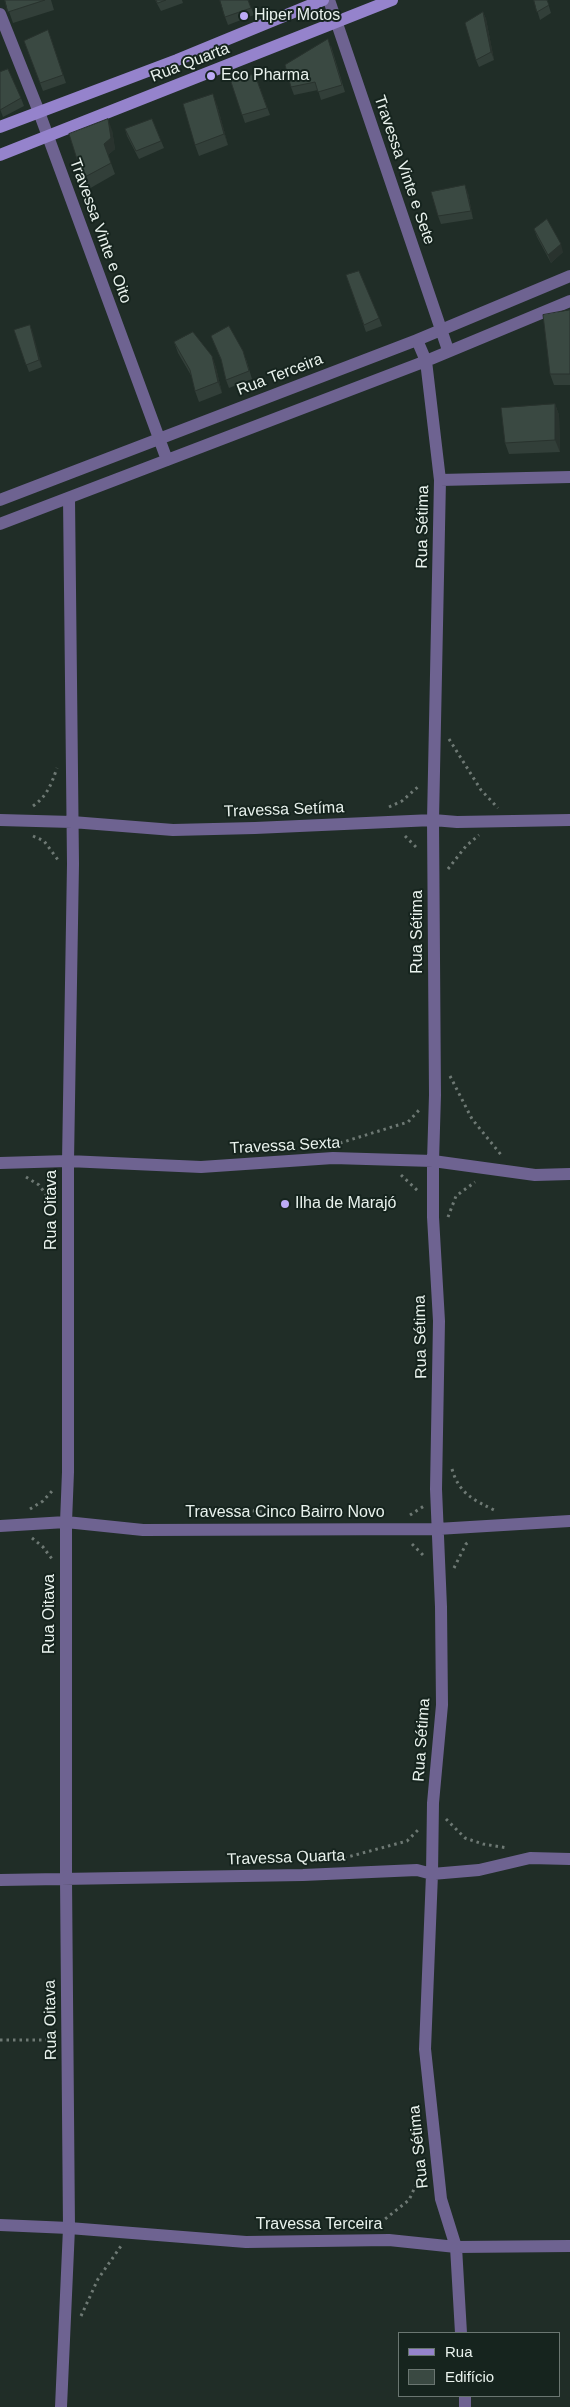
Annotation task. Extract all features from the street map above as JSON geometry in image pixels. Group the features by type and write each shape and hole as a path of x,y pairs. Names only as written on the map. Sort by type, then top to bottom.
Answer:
{"street":[{"name":"Rua Quarta","path":"0,127 177,60 324,0"},
{"name":"Travessa Vinte e Sete","path":"329,0 448,350"},
{"name":"Rua Quarta","path":"0,155 392,0"},
{"name":"Travessa Vinte e Oito","path":"0,14 48,136 167,460"},
{"name":"Rua Terceira","path":"0,500 417,340 570,276"},
{"path":"0,524 426,361 448,350 570,300"},
{"name":"Rua Sétima","path":"417,340 426,361 440,480 433,820 435,1094 433,1217 438,1321 436,1489 442,1705 433,1809 425,2049 441,2199 456,2247 461,2332"},
{"path":"440,480 570,477"},
{"name":"Rua Oitava","path":"61,2407 69,2228 66,1879 66,1522 68,1472 68,1161 72,822 69,498"},
{"name":"Travessa Setíma","path":"0,820 72,822 173,830 433,820 456,822 570,820"},
{"name":"Travessa Sexta","path":"0,1163 68,1161 201,1167 333,1158 433,1161 535,1175 570,1174"},
{"name":"Travessa Cinco Bairro Novo","path":"0,1526 66,1522 143,1530 437,1529 570,1521"},
{"name":"Travessa Quarta","path":"0,1880 417,1870 432,1874 479,1870 530,1858 570,1859"},
{"name":"Travessa Terceira","path":"0,2225 69,2228 246,2242 389,2240 456,2247 570,2246"}],"path":[{"path":"434,882 448,870 466,846 485,830 505,821 497,806 481,790 436,720"},
{"path":"30,807 44,798 52,785 58,765"},
{"path":"384,810 402,800 421,784 434,766"},
{"path":"402,834 416,845 420,852"},
{"path":"30,835 44,841 54,852 63,868"},
{"path":"448,1069 472,1119 484,1137 505,1158"},
{"path":"336,1144 408,1122 435,1094"},
{"path":"400,1174 422,1195"},
{"path":"25,1176 39,1185 54,1206"},
{"path":"447,1220 456,1196 481,1177"},
{"path":"450,1462 454,1477 468,1497 497,1512"},
{"path":"23,1512 43,1501 68,1472"},
{"path":"405,1517 423,1507 436,1489"},
{"path":"391,1528 413,1544 425,1557 440,1581"},
{"path":"29,1536 43,1546 56,1564"},
{"path":"451,1573 466,1544 473,1540"},
{"path":"336,1860 407,1841 433,1809 465,1838 483,1844 502,1846 530,1858"},
{"path":"0,2040 67,2040"},
{"path":"360,2240 393,2210 409,2200 424,2167"},
{"path":"78,2321 98,2279 132,2233"}],"building":[{"path":"5,0 45,0 8,12"},
{"path":"220,0 248,0 251,8 225,17"},
{"path":"534,0 547,0 549,5 537,12"},
{"path":"483,12 491,52 476,60 465,23"},
{"path":"48,30 63,75 40,83 24,41"},
{"path":"328,39 342,85 318,92 315,82 291,87 285,65"},
{"path":"8,69 21,98 0,110 0,72"},
{"path":"255,75 267,108 242,115 229,76"},
{"path":"213,94 224,134 195,145 183,104"},
{"path":"108,119 111,138 104,144 111,163 83,178 69,134"},
{"path":"152,119 161,141 136,151 125,129"},
{"path":"465,185 471,211 438,216 431,192"},
{"path":"547,219 561,244 548,255 534,229"},
{"path":"359,271 379,318 364,325 346,275"},
{"path":"570,310 570,374 550,374 543,315"},
{"path":"30,325 39,360 26,365 14,330"},
{"path":"229,326 243,351 249,371 226,380 221,359 211,336"},
{"path":"193,332 212,356 218,382 195,391 190,370 174,342"},
{"path":"555,404 555,440 505,443 501,408"}],"place":[{"name":"Hiper Motos","path":"244,16"},
{"name":"Eco Pharma","path":"211,76"},
{"name":"Ilha de Marajó","path":"285,1204"}]}
